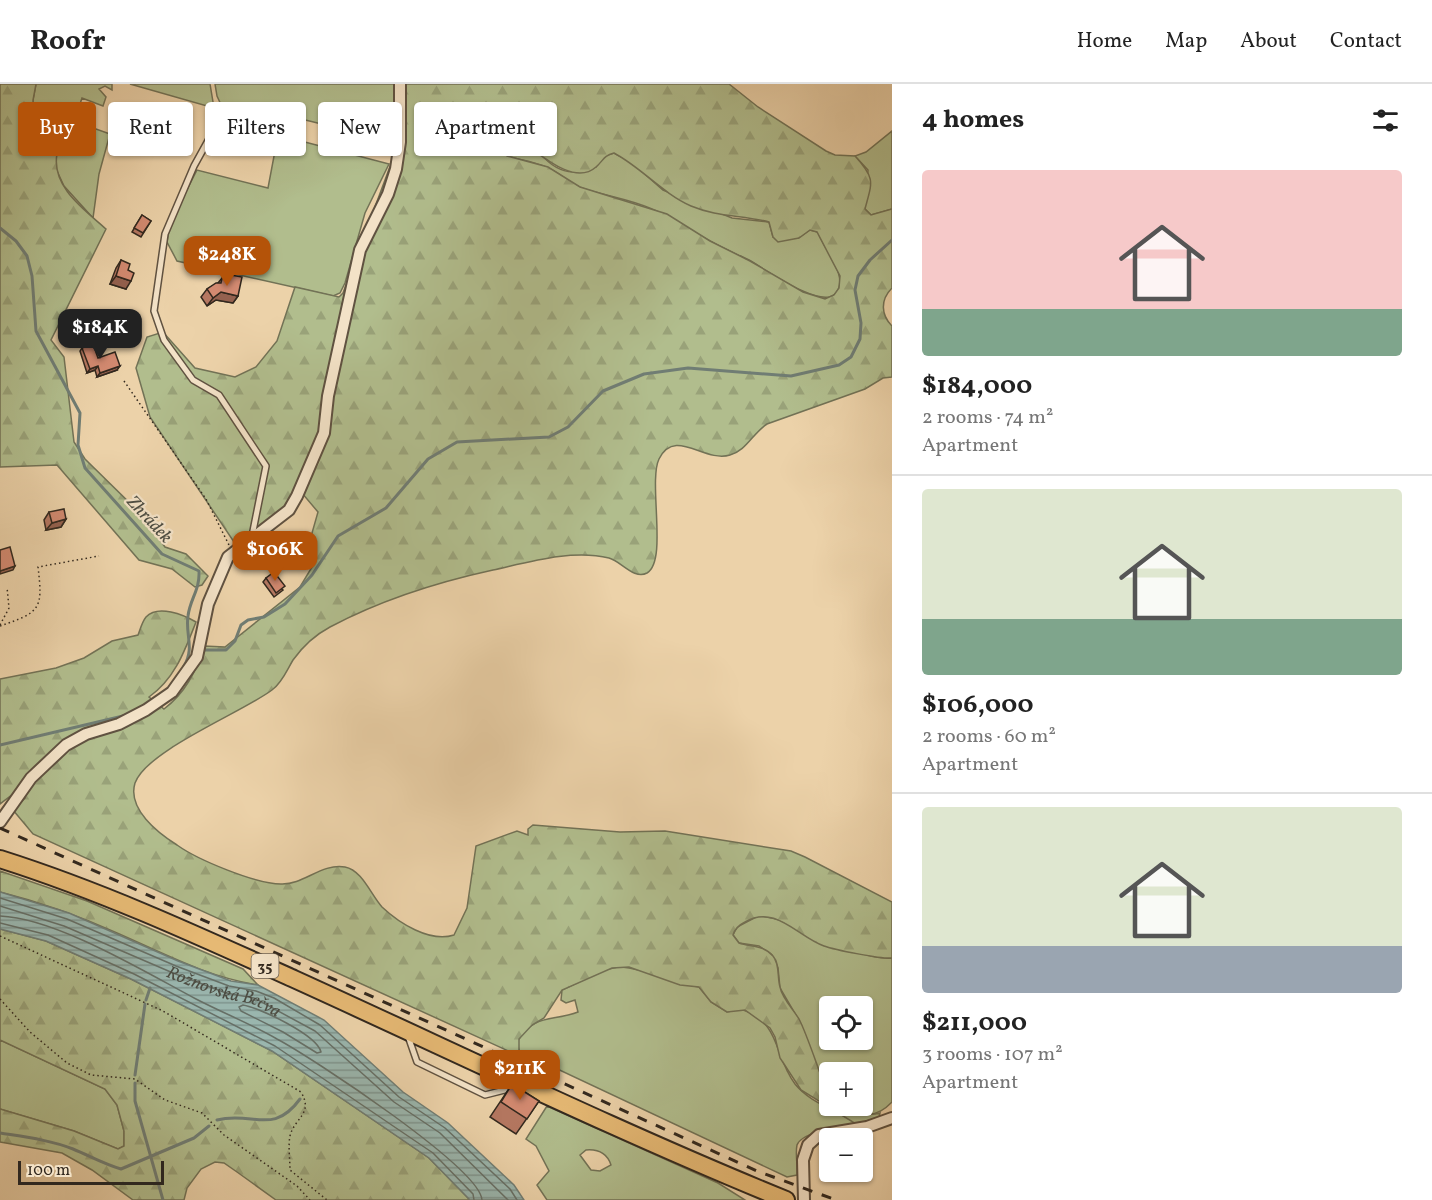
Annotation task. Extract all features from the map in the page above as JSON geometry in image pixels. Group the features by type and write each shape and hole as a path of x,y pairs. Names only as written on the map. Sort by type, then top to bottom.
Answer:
{"main road":[{"name":"35","path":"0,859 117,900 786,1200"}],"street":[{"path":"0,822 31,778 66,745 146,710 172,692 197,657 208,604 222,568 233,550 289,510 324,433 328,396 360,250 388,194 396,169 400,142 400,84"},
{"path":"804,1200 803,1160 808,1145 819,1135 867,1127 892,1118"}],"lane":[{"path":"205,146 165,234 154,311 164,340 193,380 219,395 266,466 251,537"},
{"path":"406,1030 417,1062 484,1095 526,1085"}],"path":[{"path":"124,381 206,499 233,550"},
{"path":"0,626 35,610 41,597 38,567 99,556"},
{"path":"0,626 9,608 7,587"},
{"path":"0,936 163,1011 301,1092 305,1098 305,1113 291,1133 290,1170 327,1200"},
{"path":"0,999 30,1032 67,1063 91,1075 135,1079 165,1100 202,1113 224,1135 297,1186 310,1200"}],"green space":[{"path":"0,84 36,84 33,102 18,102 18,156 57,156 59,177 64,187 80,206 106,229 51,340 64,357 74,442 85,459 140,513 165,547 186,554 208,576 202,585 195,587 172,569 139,560 57,465 0,467"},
{"path":"36,84 112,84 112,90 105,86 99,89 106,97 103,106 82,98 81,102 33,102"},
{"path":"130,84 210,84 213,102 205,102 205,105"},
{"path":"215,84 403,84 402,102 318,102 318,123 306,120 306,102 220,102"},
{"path":"403,84 729,84 758,107 826,151 835,155 855,156 866,170 870,181 865,209 871,215 892,209 892,288 885,297 883,307 888,322 892,326 892,377 883,378 865,389 767,424 741,450 730,455 720,456 682,446 673,446 666,450 659,459 656,470 656,553 653,566 647,573 637,574 609,558 566,556 521,563 430,586 368,609 314,637 293,660 272,690 197,732 157,758 143,770 135,783 134,793 140,811 153,827 186,851 213,864 257,880 281,884 297,881 328,868 345,867 361,878 382,907 406,925 425,934 445,937 454,935 467,908 476,846 517,831 528,835 528,829 533,825 620,832 665,831 791,851 805,857 892,902 892,958 858,954 824,946 776,919 766,917 756,917 743,923 733,935 739,943 766,950 775,959 781,991 802,1025 819,1072 819,1101 801,1090 780,1058 775,1037 770,1028 745,1010 727,1012 711,1002 699,987 680,985 629,967 612,968 562,990 544,1018 532,1025 519,1039 519,1051 515,1054 33,834 13,810 25,798 13,794 0,804 0,679 56,668 84,658 112,641 138,635 146,617 151,613 171,612 196,622 172,673 166,682 149,697 164,709 189,681 204,646 225,647 300,587 312,567 312,533 318,512 302,493 293,511 236,545 150,417 136,368 147,337 163,332 195,368 235,377 256,367 277,341 295,287 339,297 343,293 394,156 402,156","holes":["414,102 557,102 557,156 542,156 563,169 580,173 588,172 614,153 691,206 710,212 769,222 773,237 778,242 799,238 810,230 817,232 840,276 839,288 834,295 825,299 803,292 710,241 667,214 580,187 548,167 507,156 414,156"]},
{"path":"96,129 108,133 93,218 64,186 57,171 54,156 96,156"},
{"path":"892,131 892,209 871,215 865,209 868,170 855,156 866,152"},
{"path":"306,142 318,145 318,156 358,156 389,164 365,213 340,293 333,296 177,261 167,242 170,223 197,170 268,188 274,156 306,156"},
{"path":"614,153 631,162 663,190 732,218 769,222 773,237 798,238 810,230 818,232 838,272 839,287 835,294 828,297 805,292 660,213 635,203 582,188 536,163 507,156 543,156 555,166 576,172 596,167 604,156"},
{"path":"0,871 87,901 243,969 258,985 203,970 74,915 0,892"},
{"path":"758,916 790,924 861,953 892,958 892,1102 881,1111 873,1113 873,1062 819,1062 819,1074 800,1022 780,988 778,968 772,955 759,946 739,943 733,935 737,927"},
{"path":"0,929 46,941 131,979 272,1051 429,1158 470,1200 276,1200 224,1163 215,1162 201,1169 187,1188 184,1200 133,1200 92,1170 62,1153 0,1142 0,1109 74,1131 118,1149 124,1146 124,1131 117,1105 105,1089 0,1040"},
{"path":"618,967 628,968 699,987 711,1002 727,1012 741,1009 754,1015 770,1031 795,1084 801,1091 819,1103 819,1116 844,1116 857,1124 819,1128 819,1132 800,1140 796,1149 797,1175 787,1177 519,1051 517,1042 530,1026 537,1022 578,1012 575,1000 566,1003 561,1000 562,990 604,970"},
{"path":"0,1040 105,1089 117,1105 124,1131 124,1146 118,1149 74,1131 0,1109"},
{"path":"547,1106 718,1183 745,1200 547,1200 537,1185 549,1171 536,1146 526,1139","holes":["590,1150 604,1155 611,1165 600,1171 591,1170 580,1155"]},
{"path":"880,1113 878,1122 856,1124 843,1116 873,1116 873,1114"}],"water":[{"name":"Rožnovská Bečva","path":"0,892 69,913 178,961 231,981 258,985 324,1020 403,1092 448,1123 514,1185 524,1200 470,1200 429,1158 272,1051 131,979 46,941 0,929"}],"building":[{"path":"142,215 151,221 143,233 134,228"},
{"path":"121,260 130,264 128,270 134,273 131,281 116,276"},
{"path":"231,275 242,277 238,296 221,292 213,298 207,289 216,283 221,283 222,278 230,279"},
{"path":"93,344 98,358 115,352 120,366 100,373 98,366 90,369 82,348"},
{"path":"64,509 66,519 52,523 49,512"},
{"path":"10,547 15,566 0,571 0,550"},
{"path":"274,572 285,586 276,593 266,578"},
{"path":"512,1084 539,1101 527,1119 501,1102"}],"waterway":[{"name":"Zhrádek","path":"0,228 16,241 27,256 32,276 36,331 80,413 78,445 85,468 162,554 199,571 198,584 188,616 189,653 184,666"},
{"path":"201,650 226,650 235,641 241,625 248,620 264,617 285,604 312,575 338,536 386,508 428,459 457,442 549,437 568,427 603,391 644,374 688,368 791,376 839,365 851,357 860,339 861,323 855,290 858,276 870,260 892,240"},
{"name":"Zhrádek","path":"0,745 123,716"},
{"path":"146,1000 150,988"},
{"path":"135,1075 145,1004"},
{"path":"135,1083 135,1101 163,1200"},
{"path":"217,1120 230,1118 271,1120 281,1117 300,1099"},
{"path":"0,1133 64,1146 121,1169 194,1138 209,1126"}],"railway":[{"path":"0,828 757,1171 836,1200"}]}
